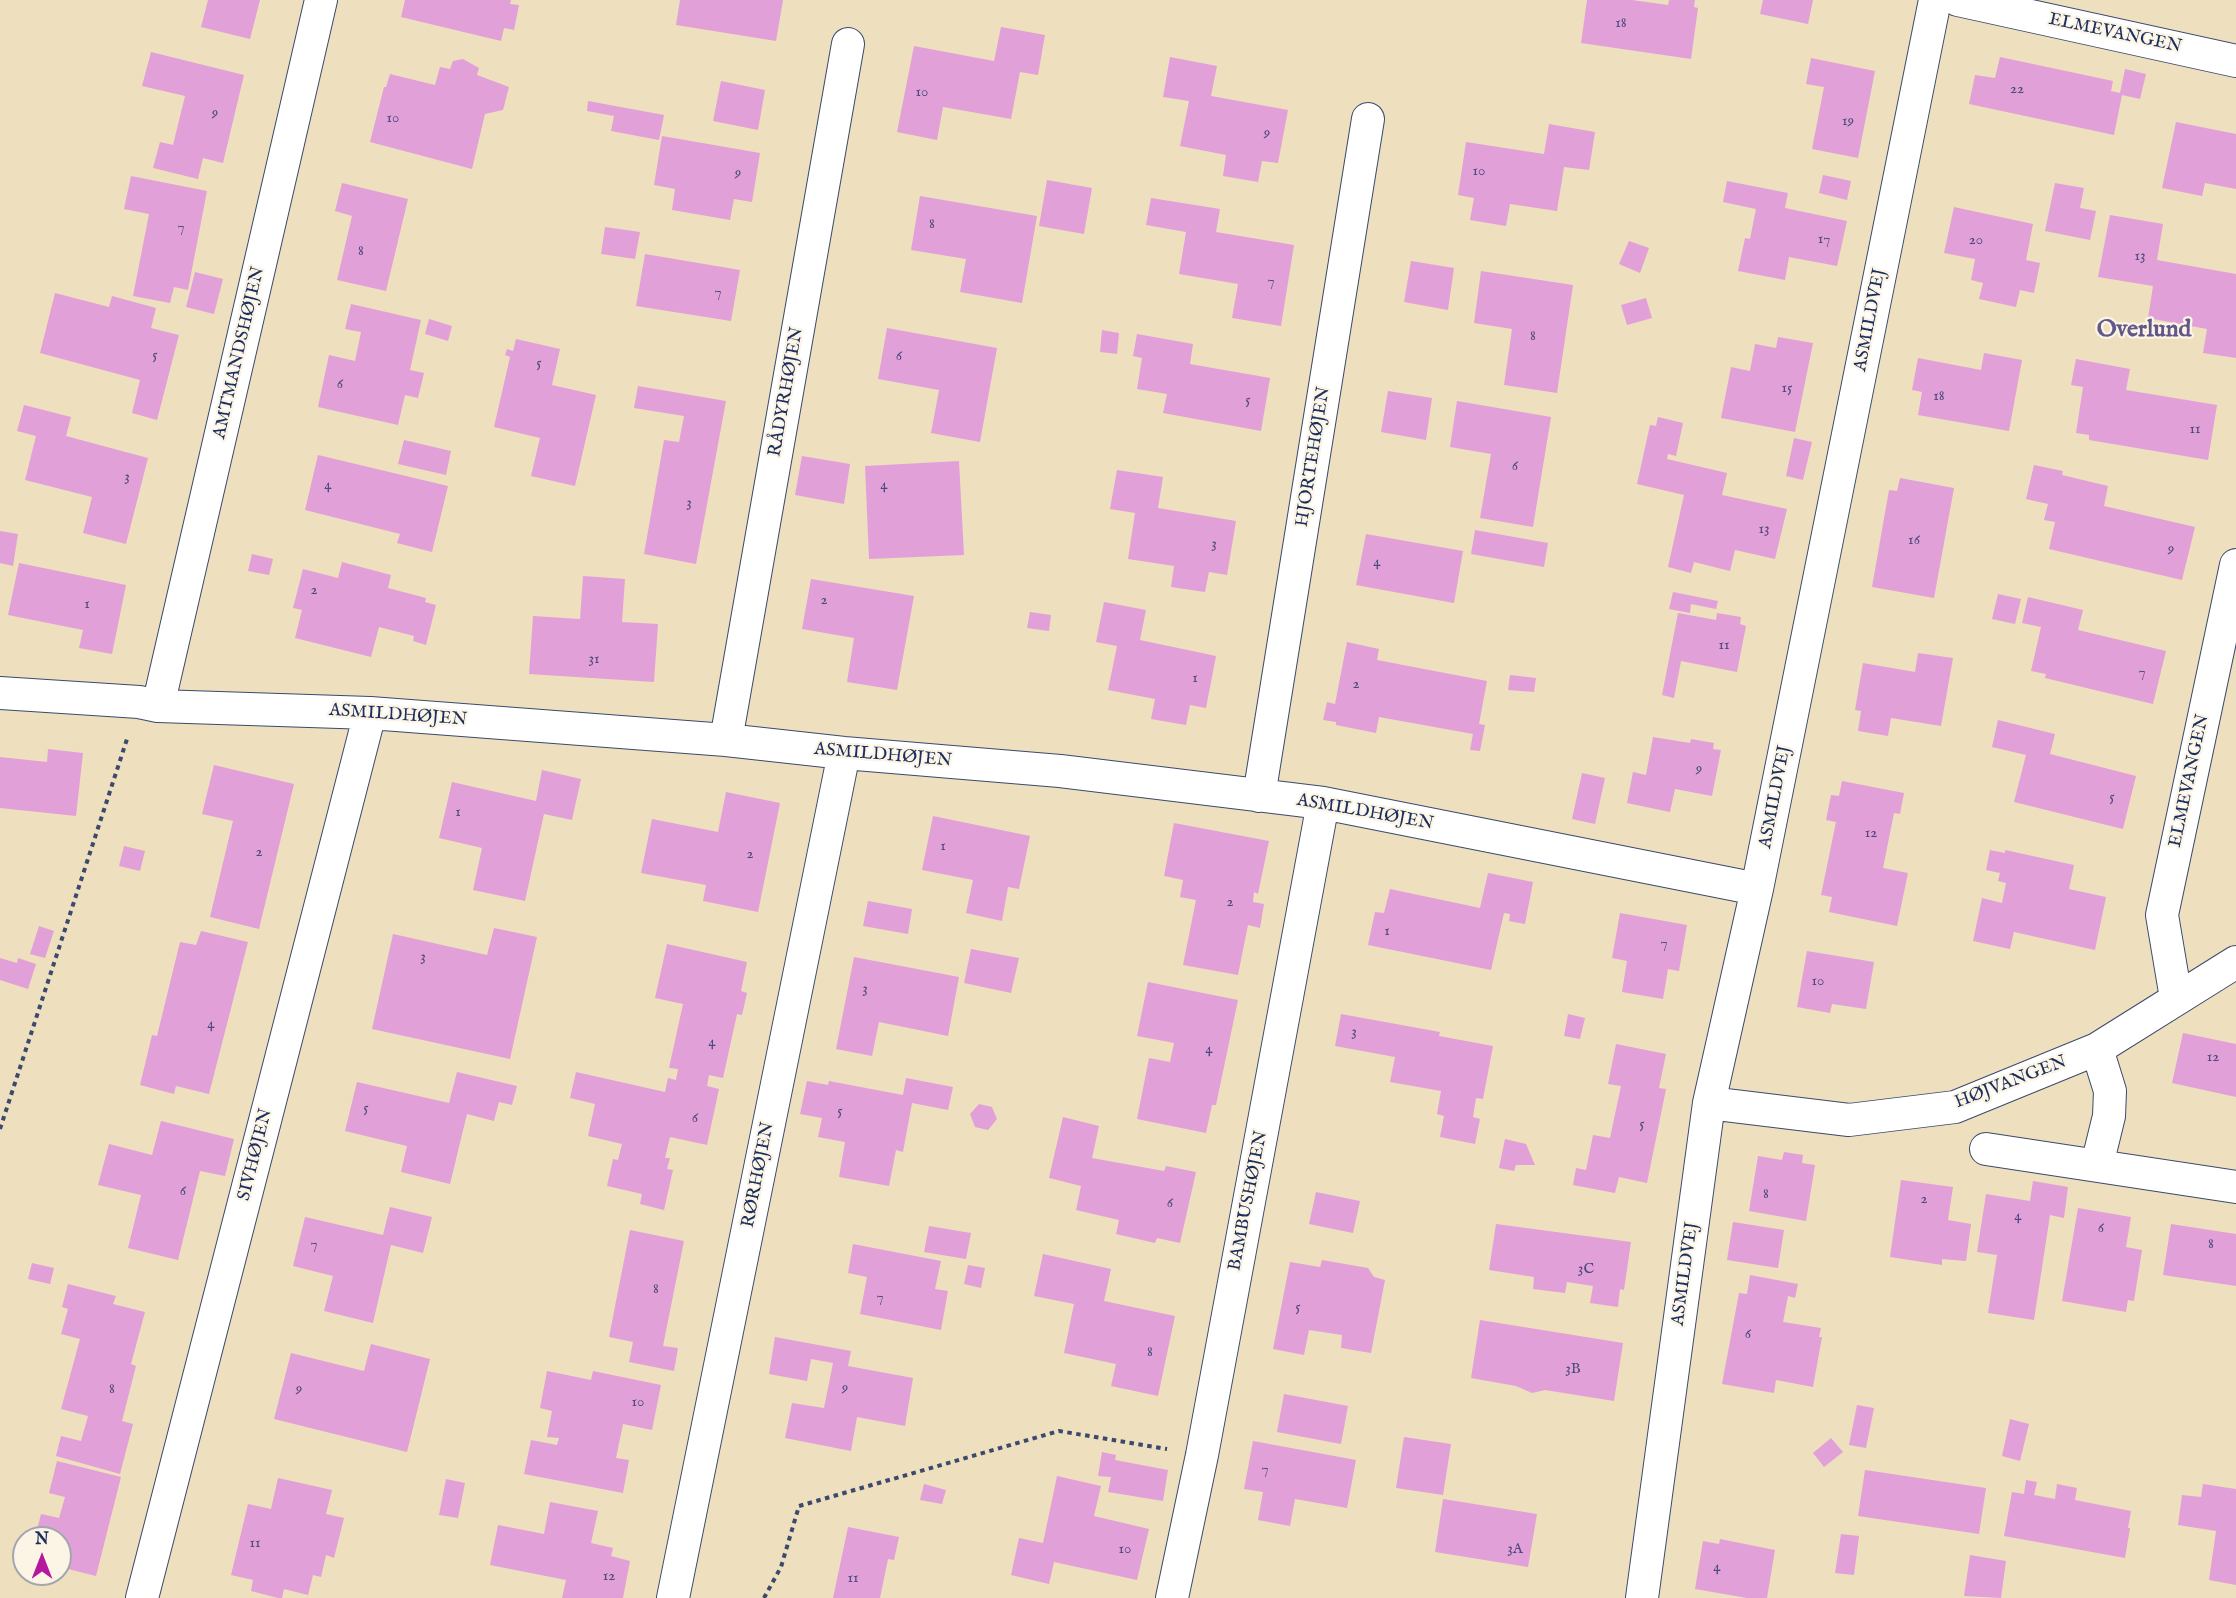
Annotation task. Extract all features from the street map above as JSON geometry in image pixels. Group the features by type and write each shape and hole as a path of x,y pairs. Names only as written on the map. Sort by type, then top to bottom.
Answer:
{"street":[{"name":"AMTMANDSHØJEN","path":"148,704 321,0"},
{"name":"ASMILDVEJ","path":"1642,1598 1709,1103 1757,889 1935,0"},
{"name":"ELMEVANGEN","path":"1958,0 2236,61"},
{"name":"RÅDYRHØJEN","path":"726,740 848,45"},
{"name":"HJORTEHØJEN","path":"1259,796 1368,119"},
{"name":"ELMEVANGEN","path":"2176,998 2162,915 2236,565"},
{"name":"ASMILDHØJEN","path":"0,693 148,704 370,713 726,740 844,753 1060,771 1323,804 1757,889"},
{"name":"SIVHØJEN","path":"142,1598 370,713"},
{"name":"RØRHØJEN","path":"673,1598 844,753"},
{"name":"BAMBUSHØJEN","path":"1172,1598 1202,1455 1323,804"},
{"name":"HØJVANGEN","path":"1709,1103 1849,1120 1955,1107 2097,1049 2236,962"},
{"path":"2097,1049 2110,1091 2109,1116 2097,1165"},
{"path":"1986,1149 2236,1187"}],"path":[{"path":"0,1129 148,704"},
{"path":"764,1598 781,1567 799,1506 1059,1431 1202,1455"}],"building":[{"path":"208,0 260,0 250,39 201,27"},
{"path":"405,0 511,0 510,4 519,5 514,30 504,28 501,41 401,17"},
{"path":"680,0 783,0 776,41 676,25"},
{"path":"1587,0 1632,0 1668,5 1669,0 1695,0 1694,7 1698,8 1691,59 1581,43"},
{"path":"1763,0 1813,0 1808,24 1760,14"},
{"path":"1001,27 1045,35 1038,75 1020,72 1011,119 943,107 937,140 897,132 914,46 994,61"},
{"path":"151,52 244,75 223,163 203,158 198,179 153,168 160,142 173,145 185,96 142,86"},
{"path":"1170,57 1217,66 1211,96 1288,110 1278,163 1262,161 1258,182 1223,176 1226,155 1180,146 1189,101 1163,97"},
{"path":"2000,57 2113,81 2111,91 2120,93 2125,69 2146,74 2140,99 2122,95 2114,135 1969,104 1975,75 1995,78"},
{"path":"1811,58 1875,71 1858,158 1812,149 1824,87 1806,84"},
{"path":"463,59 479,68 477,75 509,87 503,110 485,114 472,169 370,142 384,87 386,87 390,74 435,85 440,67 450,69 453,61"},
{"path":"721,81 765,90 758,130 713,121"},
{"path":"588,101 664,115 659,140 611,131 614,116 587,111"},
{"path":"2176,122 2236,134 2236,189 2205,183 2202,196 2162,188"},
{"path":"1549,124 1595,132 1589,170 1564,167 1557,211 1510,204 1506,226 1470,220 1474,198 1458,195 1466,142 1544,154"},
{"path":"662,136 760,153 752,202 734,199 730,220 672,210 675,189 654,185"},
{"path":"1823,175 1851,181 1847,200 1819,193"},
{"path":"131,176 207,191 188,290 174,287 170,303 133,296 149,214 124,209"},
{"path":"1047,180 1092,188 1084,234 1039,226"},
{"path":"1727,181 1788,193 1785,208 1847,221 1837,266 1789,257 1785,280 1738,271 1745,238 1750,239 1756,209 1723,202"},
{"path":"342,183 408,199 386,291 337,280 352,216 335,211"},
{"path":"2055,183 2084,188 2080,208 2096,211 2090,240 2045,231"},
{"path":"920,196 1037,216 1022,303 960,292 966,259 911,250"},
{"path":"1151,198 1220,209 1216,232 1294,245 1281,326 1232,318 1238,284 1179,274 1186,232 1146,225"},
{"path":"1954,207 2033,224 2026,260 2040,263 2034,293 2020,290 2016,307 1979,299 1983,283 1971,280 1975,259 1944,253"},
{"path":"2110,215 2163,224 2157,260 2236,274 2236,358 2203,353 2207,329 2148,318 2153,286 2098,277"},
{"path":"605,227 640,232 635,259 601,254"},
{"path":"1629,241 1649,248 1640,273 1619,264"},
{"path":"645,254 740,270 731,321 636,306"},
{"path":"1411,261 1454,268 1448,310 1404,302"},
{"path":"1481,271 1573,285 1557,393 1504,385 1512,329 1474,323"},
{"path":"195,272 223,279 214,314 186,307"},
{"path":"55,293 109,307 112,296 156,308 151,328 179,335 157,420 132,413 140,380 40,353"},
{"path":"1646,298 1652,318 1627,325 1621,305"},
{"path":"351,304 421,320 410,370 424,373 418,398 405,395 398,425 318,407 329,355 355,361 361,332 345,329"},
{"path":"429,319 452,326 448,341 425,334"},
{"path":"887,328 997,348 980,442 931,433 939,390 878,379"},
{"path":"1102,330 1119,333 1117,354 1100,352"},
{"path":"1137,334 1193,344 1190,364 1270,378 1261,431 1163,413 1167,394 1137,389 1142,358 1133,356"},
{"path":"1778,337 1813,343 1795,432 1721,418 1731,367 1750,371 1755,344 1776,348"},
{"path":"516,339 560,349 552,385 596,395 575,486 531,476 540,438 494,427 510,357 505,355 507,349 513,351"},
{"path":"1984,353 2022,360 2009,431 1918,415 1922,392 1912,390 1918,358 1981,370"},
{"path":"2076,359 2130,369 2126,390 2217,405 2208,460 2089,440 2089,435 2076,433 2083,387 2071,385"},
{"path":"638,386 726,401 696,564 644,554 664,440 679,442 684,416 634,408"},
{"path":"1388,391 1432,398 1426,440 1381,432"},
{"path":"1457,401 1551,417 1533,527 1480,518 1491,454 1450,447"},
{"path":"24,405 71,417 66,436 148,458 126,544 83,533 92,497 25,480 36,436 17,431"},
{"path":"1658,417 1683,423 1676,456 1668,454 1667,459 1727,473 1722,495 1787,509 1775,559 1735,550 1730,571 1694,562 1691,573 1668,567 1684,495 1637,484 1650,425 1656,426"},
{"path":"1794,438 1812,442 1803,480 1786,476"},
{"path":"404,440 451,451 446,475 398,464"},
{"path":"318,455 448,486 432,552 397,543 400,534 305,510"},
{"path":"802,456 850,464 844,504 795,495"},
{"path":"959,461 964,555 869,559 865,466"},
{"path":"2034,465 2063,471 2062,475 2108,486 2104,506 2195,527 2182,580 2049,549 2055,522 2044,520 2048,504 2026,499"},
{"path":"1117,470 1163,477 1158,508 1236,521 1227,575 1209,572 1205,592 1171,587 1174,566 1128,559 1135,513 1110,509"},
{"path":"1900,478 1954,488 1934,598 1872,587 1889,490 1897,491"},
{"path":"1475,530 1548,543 1544,567 1471,554"},
{"path":"0,531 18,534 13,566 0,563"},
{"path":"1366,534 1463,551 1454,603 1356,585"},
{"path":"252,554 273,559 269,575 248,571"},
{"path":"342,562 391,575 388,588 426,598 425,602 436,605 426,645 413,641 414,636 379,627 371,657 295,638 302,610 293,608 303,569 338,578"},
{"path":"19,563 126,585 112,654 79,648 83,630 8,615"},
{"path":"583,576 625,579 622,622 658,624 654,682 529,674 533,616 580,619"},
{"path":"811,579 914,596 897,690 847,682 854,638 802,629"},
{"path":"1673,592 1718,601 1716,609 1691,604 1690,613 1669,609"},
{"path":"1998,594 2021,599 2015,624 1992,619"},
{"path":"2028,597 2083,610 2078,630 2166,651 2153,704 2045,678 2046,674 2031,671 2041,627 2022,623"},
{"path":"1104,602 1146,610 1140,640 1216,656 1206,708 1190,705 1186,725 1151,719 1155,699 1108,690 1117,646 1096,642"},
{"path":"1030,612 1051,615 1049,631 1027,628"},
{"path":"1678,613 1716,620 1717,613 1741,617 1740,624 1746,626 1737,672 1681,661 1674,698 1662,695"},
{"path":"1347,642 1379,649 1377,660 1487,681 1479,724 1485,725 1480,751 1470,750 1473,734 1379,717 1376,733 1323,720 1327,702 1335,704"},
{"path":"1918,653 1953,658 1941,726 1891,718 1888,736 1858,731 1861,711 1855,710 1863,663 1915,672"},
{"path":"1510,675 1536,678 1534,692 1508,690"},
{"path":"1998,720 2055,734 2050,754 2136,776 2123,829 2014,802 2026,755 1992,747"},
{"path":"1653,737 1690,743 1691,739 1714,743 1713,749 1721,750 1712,796 1675,789 1670,812 1627,803 1633,772 1646,775"},
{"path":"48,749 83,753 76,816 0,808 0,757 47,762"},
{"path":"214,765 294,784 259,929 210,917 233,821 202,814"},
{"path":"542,770 581,779 572,820 544,814 525,901 473,890 482,848 439,838 452,782 536,801"},
{"path":"1582,773 1605,778 1595,824 1572,819"},
{"path":"1842,781 1904,793 1900,814 1894,813 1883,868 1908,873 1897,926 1829,912 1832,897 1821,895 1836,822 1826,820 1831,795 1839,796"},
{"path":"726,792 780,803 758,912 703,901 706,885 641,873 652,819 718,832"},
{"path":"933,816 1030,836 1019,889 1008,887 1002,921 966,913 973,880 922,870"},
{"path":"1174,823 1269,841 1258,894 1254,892 1253,902 1264,904 1260,928 1248,925 1238,975 1183,965 1196,900 1180,897 1183,880 1164,876"},
{"path":"124,846 145,851 140,871 119,866"},
{"path":"1990,850 2005,853 2005,850 2074,865 2069,889 2106,897 2095,950 2014,932 2010,949 1973,941 1982,898 2002,903 2006,883 1998,881 2000,873 1986,870"},
{"path":"1488,873 1533,882 1525,924 1509,921 1510,914 1504,913 1491,970 1368,945 1375,912 1384,913 1390,889 1480,908"},
{"path":"868,901 912,909 908,934 863,926"},
{"path":"1620,913 1687,925 1679,971 1668,969 1663,999 1622,992 1627,961 1612,958"},
{"path":"39,926 54,931 45,958 30,954"},
{"path":"494,928 537,937 510,1059 372,1029 393,934 487,955"},
{"path":"201,931 248,942 209,1094 176,1086 174,1094 140,1085 152,1035 157,1036 180,942 196,945"},
{"path":"667,944 747,962 741,991 747,993 742,1015 737,1014 723,1078 709,1075 707,1086 719,1089 707,1145 670,1137 665,1158 670,1158 667,1169 673,1170 664,1210 640,1204 642,1194 607,1186 613,1159 618,1160 622,1144 588,1136 595,1104 570,1098 576,1072 665,1092 668,1078 676,1080 678,1069 669,1068 683,1004 655,998"},
{"path":"971,949 1019,958 1011,993 964,983"},
{"path":"1807,951 1874,962 1866,1009 1832,1004 1830,1013 1797,1007"},
{"path":"854,957 959,977 948,1036 879,1022 872,1056 836,1049"},
{"path":"0,958 17,963 18,958 36,964 28,989 0,980"},
{"path":"1148,982 1238,1000 1216,1105 1212,1105 1206,1133 1137,1119 1149,1058 1170,1062 1174,1043 1137,1036"},
{"path":"1341,1014 1440,1032 1439,1036 1493,1046 1483,1099 1476,1098 1473,1117 1480,1119 1475,1144 1440,1137 1444,1116 1437,1114 1441,1091 1390,1082 1395,1057 1335,1046"},
{"path":"1568,1014 1585,1018 1580,1039 1564,1036"},
{"path":"2183,1033 2236,1044 2236,1097 2172,1083"},
{"path":"1616,1044 1666,1054 1659,1088 1666,1089 1647,1183 1619,1177 1615,1193 1573,1185 1576,1168 1586,1170 1593,1135 1610,1138 1621,1086 1608,1084"},
{"path":"457,1072 517,1086 512,1105 499,1102 494,1121 467,1114 450,1184 401,1172 407,1146 345,1131 357,1082 449,1103"},
{"path":"906,1078 953,1087 948,1110 912,1103 903,1152 896,1150 889,1186 839,1177 845,1142 818,1137 822,1118 800,1114 807,1081 828,1085 829,1081 903,1095"},
{"path":"979,1104 992,1107 997,1119 988,1130 975,1127 970,1114"},
{"path":"1063,1117 1099,1126 1092,1158 1164,1171 1166,1166 1196,1172 1180,1243 1157,1238 1155,1243 1116,1234 1119,1220 1076,1210 1081,1186 1049,1178"},
{"path":"161,1121 234,1139 225,1176 200,1171 178,1260 128,1248 141,1195 98,1185 109,1144 152,1155"},
{"path":"1505,1139 1526,1144 1535,1165 1516,1165 1514,1171 1499,1168"},
{"path":"1784,1152 1803,1155 1802,1163 1815,1165 1806,1221 1749,1211 1758,1156 1782,1160"},
{"path":"1901,1180 1953,1187 1948,1220 1971,1224 1966,1261 1942,1259 1942,1265 1890,1257"},
{"path":"2033,1181 2068,1187 2064,1218 2050,1215 2034,1320 1988,1313 1997,1255 1977,1252 1986,1194 2030,1201"},
{"path":"1316,1192 1360,1201 1353,1233 1309,1224"},
{"path":"390,1207 432,1217 423,1253 391,1245 373,1323 324,1311 333,1276 293,1266 305,1217 383,1235"},
{"path":"2078,1208 2131,1217 2126,1247 2142,1250 2134,1301 2128,1300 2126,1312 2062,1301"},
{"path":"1733,1222 1784,1230 1778,1268 1727,1260"},
{"path":"1496,1224 1631,1242 1624,1290 1620,1289 1618,1307 1590,1303 1593,1286 1567,1282 1565,1293 1533,1289 1534,1277 1489,1270"},
{"path":"2171,1224 2236,1234 2236,1286 2163,1275"},
{"path":"929,1226 971,1233 966,1259 924,1252"},
{"path":"630,1230 684,1241 663,1346 678,1348 674,1371 629,1362 633,1342 609,1337"},
{"path":"853,1244 941,1261 935,1289 948,1291 941,1330 860,1314 867,1277 848,1273"},
{"path":"1043,1254 1111,1269 1104,1301 1175,1316 1158,1396 1111,1386 1116,1364 1064,1353 1074,1304 1034,1296"},
{"path":"1322,1260 1368,1268 1374,1277 1385,1280 1371,1353 1341,1348 1342,1335 1309,1330 1304,1355 1273,1349 1290,1262 1320,1267"},
{"path":"32,1263 54,1268 50,1284 28,1279"},
{"path":"968,1265 985,1268 981,1288 964,1284"},
{"path":"1750,1275 1798,1284 1795,1298 1788,1296 1783,1322 1821,1328 1819,1337 1822,1337 1813,1387 1776,1380 1774,1393 1722,1384 1739,1293 1747,1294"},
{"path":"68,1284 116,1296 113,1304 145,1312 131,1364 136,1366 122,1421 133,1424 120,1474 56,1456 61,1436 81,1441 88,1416 61,1409 80,1339 61,1334 68,1309 62,1307"},
{"path":"1480,1320 1623,1343 1614,1401 1545,1390 1532,1393 1516,1386 1471,1378"},
{"path":"775,1337 851,1351 848,1366 913,1378 905,1426 857,1417 851,1451 785,1438 792,1403 824,1408 833,1363 811,1359 807,1381 769,1374"},
{"path":"371,1344 430,1359 407,1452 274,1419 291,1353 364,1371"},
{"path":"547,1371 591,1380 593,1371 661,1385 652,1430 623,1424 616,1458 629,1460 623,1493 524,1474 531,1440 557,1445 559,1438 547,1437 552,1411 540,1408"},
{"path":"1284,1394 1348,1406 1341,1444 1277,1432"},
{"path":"1857,1405 1874,1408 1866,1448 1849,1445"},
{"path":"2010,1419 2029,1424 2020,1461 2002,1456"},
{"path":"1404,1437 1451,1444 1443,1495 1396,1488"},
{"path":"1831,1438 1843,1452 1824,1467 1813,1453"},
{"path":"1253,1441 1356,1460 1347,1508 1295,1499 1290,1526 1258,1520 1263,1492 1244,1489"},
{"path":"1102,1452 1116,1455 1115,1460 1168,1470 1163,1501 1108,1492 1111,1477 1098,1476"},
{"path":"57,1461 121,1477 96,1576 72,1570 72,1526 38,1526 41,1514 59,1518 65,1497 49,1493"},
{"path":"1865,1470 1986,1488 1979,1534 1858,1516"},
{"path":"1057,1476 1101,1486 1094,1516 1149,1529 1137,1580 1054,1562 1049,1584 1011,1575 1019,1538 1043,1543"},
{"path":"278,1478 332,1490 326,1514 344,1518 334,1558 326,1555 321,1577 313,1575 308,1595 284,1589 282,1598 278,1598 251,1591 253,1580 231,1575 248,1504 271,1509"},
{"path":"446,1479 465,1483 458,1518 439,1515"},
{"path":"2026,1480 2037,1482 2034,1495 2055,1499 2057,1484 2077,1488 2075,1500 2131,1511 2125,1558 2004,1536 2012,1492 2024,1494"},
{"path":"924,1484 946,1490 942,1504 920,1500"},
{"path":"2203,1484 2236,1489 2236,1585 2209,1580 2216,1531 2178,1525 2182,1495 2201,1497"},
{"path":"1443,1499 1537,1514 1528,1567 1435,1552"},
{"path":"550,1502 598,1511 591,1543 613,1548 611,1556 630,1561 623,1598 562,1598 566,1580 490,1565 498,1525 544,1534"},
{"path":"848,1527 899,1537 894,1560 888,1559 880,1598 833,1598"},
{"path":"1841,1534 1859,1536 1854,1575 1835,1573"},
{"path":"1720,1539 1775,1550 1767,1598 1747,1598 1695,1589 1703,1541 1719,1544"},
{"path":"1970,1555 2006,1561 2001,1598 1964,1596"}],"district":[{"name":"Overlund","path":"2144,331"}]}
